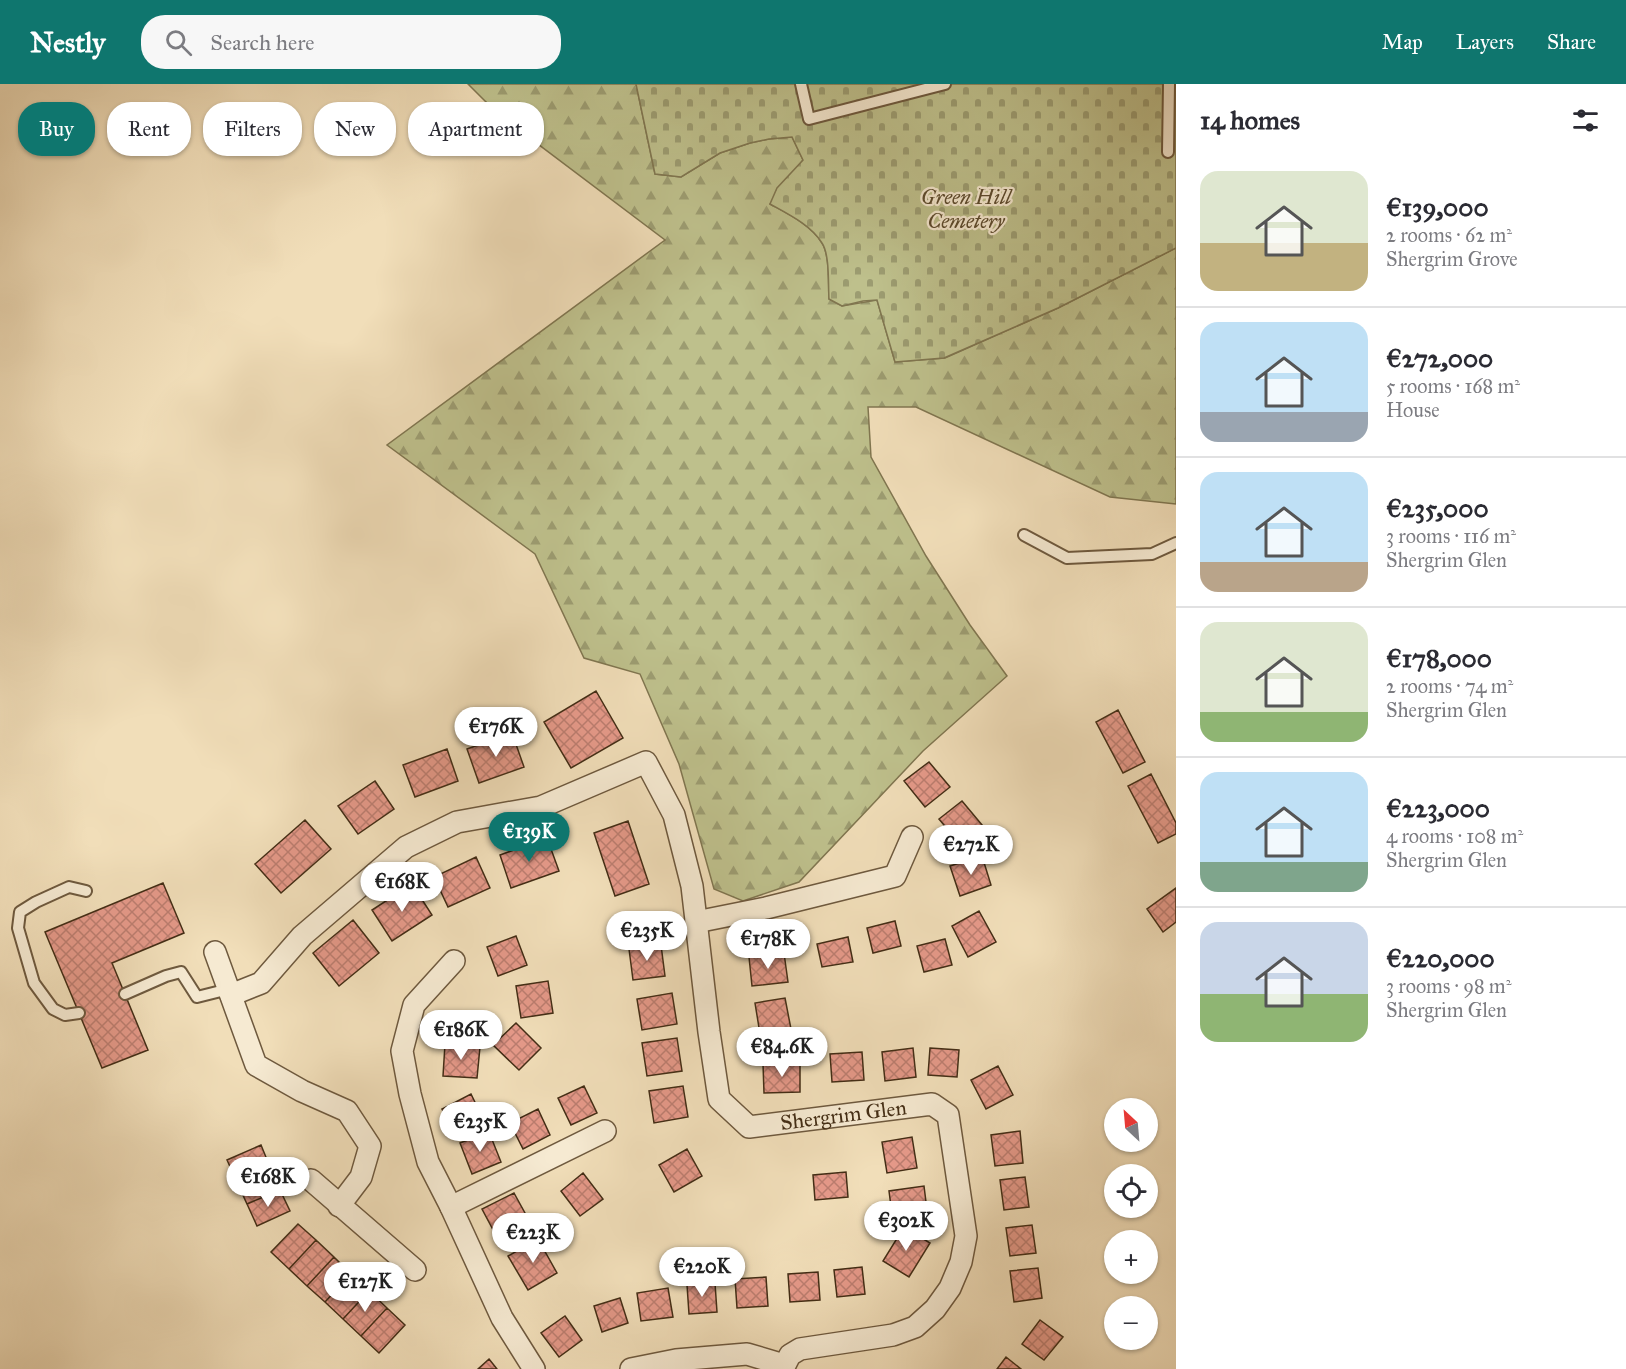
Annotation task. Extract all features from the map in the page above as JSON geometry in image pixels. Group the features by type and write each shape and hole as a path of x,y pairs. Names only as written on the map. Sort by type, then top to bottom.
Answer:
{"street":[{"name":"Shergrim Glen","path":"231,995 261,983 302,936 406,847 457,822 541,807 646,762 674,815 692,886 718,1099 749,1127 932,1104 948,1115 966,1236 961,1262 950,1288 935,1309 915,1327 893,1335 800,1349 790,1355 783,1367"},
{"path":"696,922 766,908 895,876 912,837"},
{"path":"215,952 256,1065 302,1091 347,1111 370,1146 360,1177 339,1206"},
{"path":"454,961 414,1005 402,1051 410,1094 428,1161 502,1318 534,1369"},
{"path":"451,1207 605,1131"},
{"path":"311,1180 416,1270"},
{"path":"631,1369 676,1360 747,1354 783,1367"}],"lane":[{"path":"801,84 809,119 945,84"},
{"path":"1168,152 1169,84"},
{"path":"1024,535 1067,558 1152,554 1176,543"},
{"path":"79,1013 65,1015 53,1009 34,983 18,928 20,912 36,902 69,887 86,891"},
{"path":"125,994 181,972 196,997 221,991 231,995"}],"green space":[{"path":"468,84 636,84 655,174 681,177 720,153 750,143 792,137 803,160 770,204 805,225 822,243 827,262 829,299 842,306 877,300 895,362 945,358 1058,308 1176,248 1176,504 1110,497 916,407 868,407 871,457 926,556 970,625 1007,676 923,751 799,882 743,901 714,889 679,764 640,674 584,658 535,554 387,445 665,240 544,149 544,102 486,102"},
{"name":"Green Hill Cemetery","path":"636,84 1176,84 1176,248 1058,308 944,358 895,362 877,300 842,306 829,299 827,262 822,243 805,225 770,204 777,188 803,160 792,137 750,143 720,153 681,177 655,174"}],"building":[{"path":"596,691 623,738 571,768 544,722"},
{"path":"1118,710 1145,762 1123,773 1096,722"},
{"path":"512,733 524,767 479,783 467,749"},
{"path":"447,749 458,781 415,797 403,765"},
{"path":"929,762 950,787 925,807 904,781"},
{"path":"1151,774 1176,823 1176,834 1158,843 1128,786"},
{"path":"375,781 394,809 358,834 338,806"},
{"path":"962,801 982,825 959,843 939,819"},
{"path":"305,820 331,849 281,893 255,864"},
{"path":"628,821 649,884 615,896 594,833"},
{"path":"547,838 559,871 511,888 500,855"},
{"path":"982,856 991,885 960,896 950,866"},
{"path":"476,857 490,888 448,907 434,877"},
{"path":"163,883 184,933 112,963 148,1050 102,1068 45,932"},
{"path":"412,884 432,915 392,941 372,910"},
{"path":"1176,888 1176,922 1163,932 1147,909"},
{"path":"979,911 996,942 968,957 952,926"},
{"path":"353,920 379,953 339,986 313,953"},
{"path":"895,921 901,946 873,953 867,928"},
{"path":"516,936 527,965 498,976 487,947"},
{"path":"848,937 853,962 822,967 817,944"},
{"path":"945,939 952,965 924,972 917,946"},
{"path":"661,945 665,976 633,980 629,949"},
{"path":"784,953 788,982 752,986 749,957"},
{"path":"548,981 553,1013 521,1018 516,986"},
{"path":"672,993 677,1024 642,1030 637,999"},
{"path":"785,998 791,1029 760,1034 755,1003"},
{"path":"516,1023 541,1048 519,1070 493,1045"},
{"path":"677,1038 682,1071 647,1076 642,1043"},
{"path":"445,1044 480,1047 477,1078 443,1076"},
{"path":"913,1048 916,1077 885,1081 882,1052"},
{"path":"930,1048 959,1050 957,1077 928,1075"},
{"path":"862,1052 864,1080 832,1082 830,1054"},
{"path":"800,1063 800,1092 764,1093 763,1064"},
{"path":"998,1066 1013,1095 986,1109 971,1080"},
{"path":"584,1086 597,1113 571,1125 558,1098"},
{"path":"683,1086 688,1117 654,1123 649,1091"},
{"path":"471,1094 485,1123 457,1138 442,1109"},
{"path":"538,1109 550,1135 523,1149 510,1123"},
{"path":"1020,1131 1023,1163 995,1166 991,1135"},
{"path":"489,1132 501,1162 472,1174 460,1143"},
{"path":"912,1137 917,1168 887,1173 882,1142"},
{"path":"261,1145 270,1167 237,1182 227,1160"},
{"path":"687,1149 702,1176 674,1192 659,1165"},
{"path":"270,1167 280,1190 247,1204 237,1182"},
{"path":"846,1172 848,1197 815,1200 813,1175"},
{"path":"583,1173 603,1199 580,1216 561,1191"},
{"path":"1025,1177 1029,1207 1004,1210 1000,1180"},
{"path":"924,1186 928,1218 893,1222 889,1191"},
{"path":"280,1190 290,1211 257,1226 247,1204"},
{"path":"514,1193 531,1224 499,1241 482,1209"},
{"path":"298,1224 316,1240 289,1269 271,1252"},
{"path":"1032,1225 1036,1253 1010,1256 1006,1228"},
{"path":"904,1227 930,1243 909,1277 883,1261"},
{"path":"538,1239 557,1273 528,1290 508,1256"},
{"path":"316,1240 334,1257 307,1286 289,1269"},
{"path":"334,1257 351,1274 325,1302 307,1286"},
{"path":"862,1267 865,1294 837,1297 834,1270"},
{"path":"1038,1268 1042,1298 1014,1302 1010,1271"},
{"path":"818,1272 820,1300 790,1302 788,1274"},
{"path":"351,1274 369,1291 343,1319 325,1302"},
{"path":"766,1277 768,1306 737,1308 735,1279"},
{"path":"715,1283 717,1312 689,1314 687,1285"},
{"path":"668,1288 673,1317 641,1321 637,1293"},
{"path":"369,1291 387,1308 361,1336 343,1319"},
{"path":"620,1298 628,1323 602,1332 594,1306"},
{"path":"387,1308 405,1325 379,1353 361,1336"},
{"path":"565,1316 582,1340 559,1357 541,1333"},
{"path":"1040,1320 1063,1337 1044,1360 1022,1344"},
{"path":"1006,1357 1021,1369 997,1369"},
{"path":"489,1359 497,1369 478,1369"}]}
